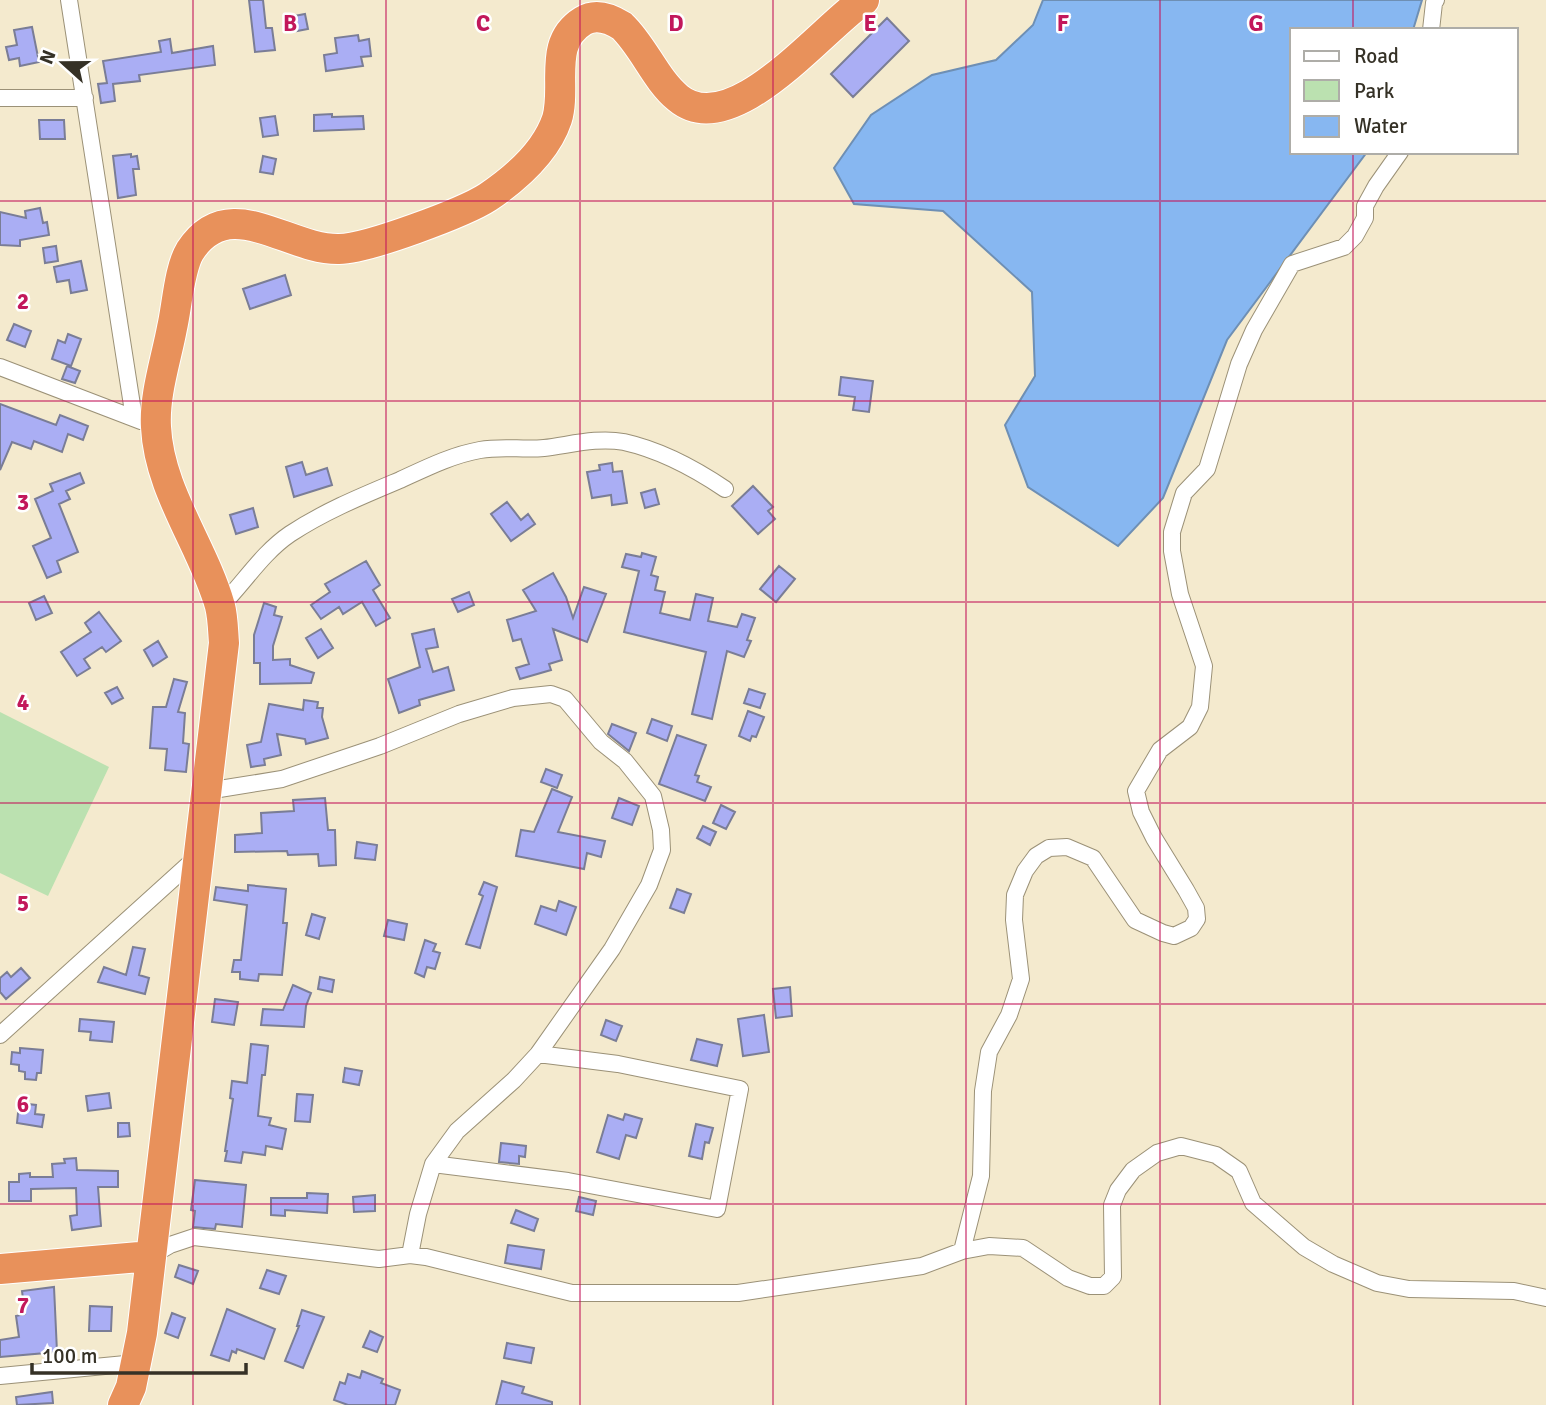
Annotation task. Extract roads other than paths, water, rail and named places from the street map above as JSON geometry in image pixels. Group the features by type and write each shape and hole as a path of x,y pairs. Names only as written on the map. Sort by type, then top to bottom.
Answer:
{"highway":[{"path":"123,1405 131,1387 142,1333 225,643 220,607 145,422 159,395 188,254 203,234 219,225 247,225 322,248 349,248 362,246 476,205 503,187 545,145 557,117 562,49 574,28 592,17 613,20 622,26 679,99 690,106 716,109 728,106 766,84 843,15 864,0"},
{"path":"0,1269 151,1256"}],"street":[{"path":"69,0 145,422"},
{"path":"1431,28 1436,0"},
{"path":"0,98 85,98"},
{"path":"962,1251 981,1176 983,1091 989,1052 1009,1016 1021,979 1014,920 1015,895 1025,871 1036,856 1049,848 1067,847 1093,858 1135,920 1174,936 1191,928 1197,919 1196,908 1141,812 1136,792 1160,750 1189,727 1200,707 1204,666 1180,594 1171,551 1172,532 1184,493 1207,469 1239,364 1276,290 1293,264 1344,247 1355,236 1365,218 1365,206 1399,154"},
{"path":"0,367 145,422"},
{"path":"220,607 256,564 289,535 353,498 447,459 482,450 532,449 589,440 622,442 658,452 703,474 725,489"},
{"path":"207,791 282,779 380,746 459,714 513,698 551,694 565,699 601,742 625,761 653,796 661,830 662,850 649,885 612,949 538,1054 514,1080 457,1131 433,1164 418,1214 410,1255"},
{"path":"0,1035 199,855"},
{"path":"433,1164 568,1181 717,1209 740,1089 618,1064 538,1054"},
{"path":"151,1256 170,1245 194,1237 379,1259 410,1255 460,1264 572,1293 738,1293 922,1266 962,1251 989,1246 1023,1248 1068,1278 1090,1286 1104,1286 1113,1277 1112,1205 1118,1190 1133,1170 1157,1153 1181,1146 1216,1155 1239,1171 1253,1203 1304,1247 1333,1264 1377,1283 1409,1289 1514,1291 1546,1298"},
{"path":"0,1376 136,1363"}],"water":[{"path":"1043,0 1422,0 1414,28 1290,28 1290,154 1366,154 1227,340 1163,498 1118,546 1028,487 1005,425 1035,376 1032,292 943,211 854,204 834,168 871,115 932,75 996,60 1033,25"}]}
